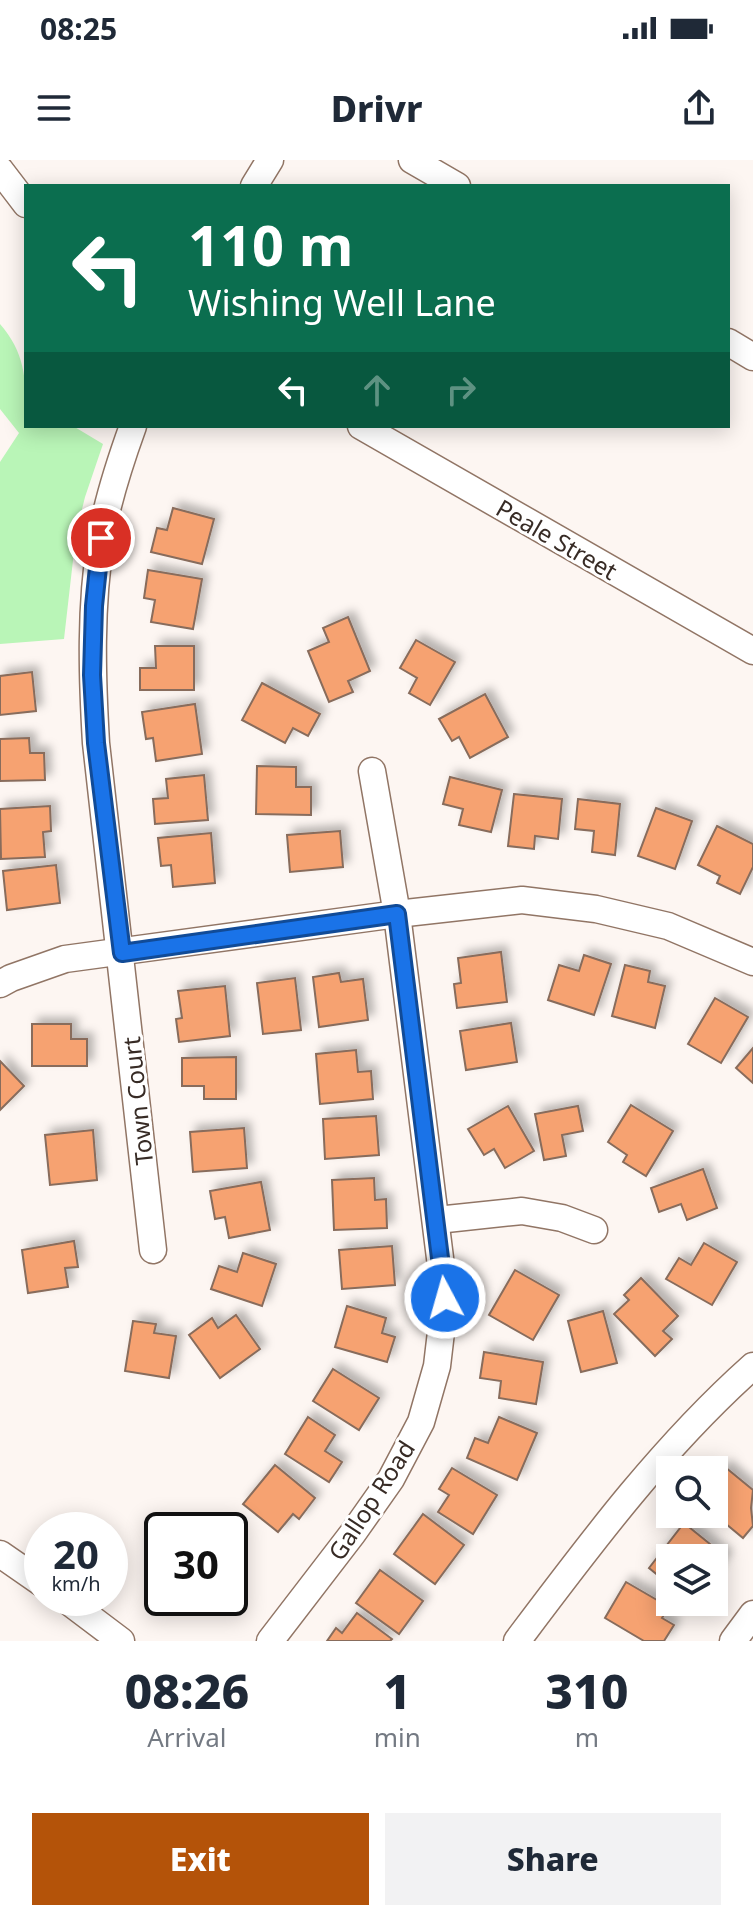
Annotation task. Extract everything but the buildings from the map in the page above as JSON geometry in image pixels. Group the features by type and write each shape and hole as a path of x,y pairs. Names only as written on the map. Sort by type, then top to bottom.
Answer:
{"street":[{"path":"255,184 270,160"},
{"path":"412,160 454,184"},
{"path":"0,170 24,201"},
{"path":"730,343 753,357"},
{"name":"Town Court","path":"132,428 101,538 94,606 92,675 96,743 153,1250"},
{"name":"Peale Street","path":"364,428 753,651"},
{"name":"Gallop Road","path":"270,1641 391,1479 421,1422 437,1366 445,1298 397,914 372,771"},
{"path":"0,984 65,959 522,900 596,909 668,926 753,962"},
{"path":"437,1220 522,1211 562,1218 594,1230"},
{"path":"517,1641 613,1514 667,1449 753,1366"},
{"path":"0,1554 24,1571"},
{"path":"733,1641 753,1614"},
{"path":"88,1616 121,1641"}],"green space":[{"path":"0,324 16,348 24,372 24,428 76,428 103,444 76,534 64,639 0,644 0,462 19,433 0,409"}],"route":[{"path":"101,538 94,606 92,675 96,743 122,953 397,914 445,1298"}]}
